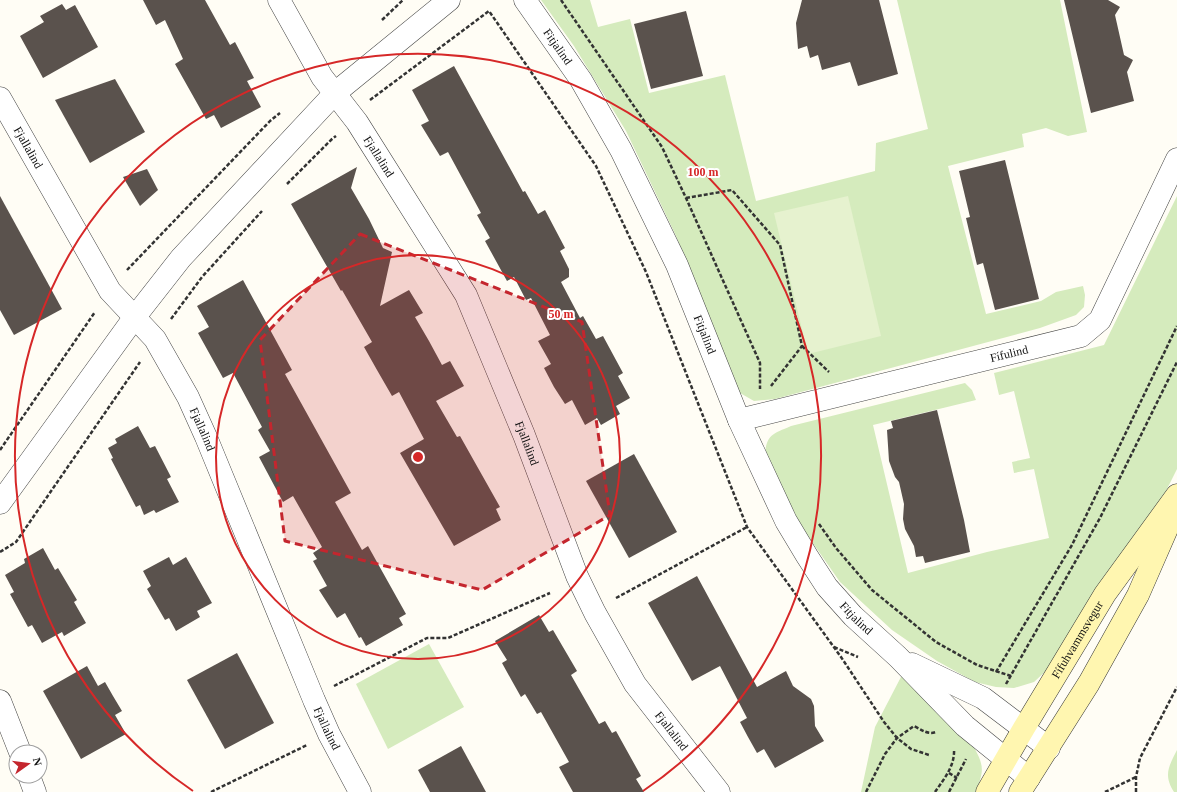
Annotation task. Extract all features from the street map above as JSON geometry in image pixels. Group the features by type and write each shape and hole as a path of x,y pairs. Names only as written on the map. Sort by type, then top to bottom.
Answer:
{"main road":[{"name":"Fífuhvammsvegur","path":"987,792 1105,594 1177,495"},
{"path":"1025,785 1090,683 1138,595 1177,507"}],"street":[{"name":"Fjallalind","path":"279,0 322,77 357,122 466,295 524,436 576,576 595,613 635,684 719,792"},
{"path":"0,503 134,318 181,258 335,93 450,0"},
{"name":"Fitjalind","path":"525,0 581,80 621,150 677,265 739,420 786,520 815,569 827,587 853,616 898,657 965,726 1006,760 1025,785"},
{"name":"Fjallalind","path":"0,98 110,291 155,340 188,397 206,437 314,700 329,734 360,792"},
{"name":"Fífulind","path":"739,420 762,407 851,392 1081,336 1100,320 1177,159"},
{"name":"Fitjalind","path":"898,657 983,698 1049,748"},
{"path":"0,701 17,744"}],"path":[{"path":"561,0 662,147 760,363 762,407"},
{"path":"284,187 332,138 357,122 370,99 489,11"},
{"path":"686,198 732,190 780,245 802,346 851,392"},
{"path":"0,552 16,542 155,340 202,277 263,210"},
{"path":"994,678 996,672 1072,545 1177,326"},
{"path":"762,407 802,346"},
{"path":"1005,686 1100,518 1177,362"},
{"path":"816,520 836,548 872,590 936,642 977,665 1011,676"},
{"path":"595,613 612,601 747,527"},
{"path":"314,700 333,686 427,638 448,638 550,593"},
{"path":"1136,792 1136,777 1140,758 1177,687"},
{"path":"866,792 885,754 897,738 914,726 926,733 933,734 940,731"},
{"path":"211,792 329,734"},
{"path":"949,792 968,755"},
{"path":"935,792 949,773 956,778"},
{"path":"1105,792 1136,777"}],"highlighted area":[{"path":"360,234 582,322 610,515 482,590 285,541 260,340"}],"green space":[{"path":"541,0 590,0 598,27 630,19 649,93 725,75 756,201 875,171 876,143 928,129 897,0 1060,0 1087,132 1068,136 1046,128 1022,134 1024,147 948,166 986,314 1041,301 1056,292 1083,286 1085,295 1084,307 1076,315 1040,328 775,399 754,401 740,393 676,236 626,131 574,46"},
{"path":"848,196 881,336 808,354 774,213"},
{"path":"1177,196 1177,469 1163,497 1049,668 1034,682 1014,688 996,687 975,682 937,661 892,630 840,582 801,526 765,456 767,443 775,433 791,426 965,383 972,390 976,400 873,425 908,573 987,552 1049,538 1034,469 1014,473 1012,462 1030,458 1014,391 999,395 994,373 1104,345"},
{"path":"429,644 464,707 388,749 356,684"},
{"path":"902,675 975,749 982,766 976,792 861,792 875,727"},
{"path":"1177,750 1177,792 1174,792 1169,781 1168,771"}],"building":[{"path":"143,0 205,0 230,45 235,42 254,78 247,81 261,107 221,128 214,115 206,119 175,64 183,59 165,20 156,25"},
{"path":"802,0 879,0 898,74 858,86 850,62 822,70 818,55 810,58 807,46 798,49 796,23"},
{"path":"1064,0 1108,0 1120,7 1115,15 1124,55 1133,60 1127,72 1134,101 1091,113"},
{"path":"62,4 66,10 75,5 98,47 43,78 20,36 44,22 40,16"},
{"path":"686,11 703,76 651,89 634,24"},
{"path":"454,66 523,192 525,191 538,214 545,210 565,248 560,251 569,269 569,277 561,282 580,318 583,316 596,339 603,336 623,373 618,376 630,398 616,406 620,414 601,425 597,418 585,425 572,400 565,404 554,387 544,368 551,364 538,341 550,335 531,298 526,300 514,277 507,281 485,241 490,238 477,215 481,213 448,152 440,156 421,125 429,121 412,90"},
{"path":"115,79 145,132 90,163 55,100"},
{"path":"1005,160 1039,299 995,310 983,263 977,265 966,218 970,217 959,171"},
{"path":"357,167 351,188 369,219 383,248 392,252 380,306 409,290 423,313 415,317 442,365 450,361 464,386 436,401 457,437 460,436 500,507 496,509 501,520 454,546 400,453 424,439 399,392 392,396 377,370 364,347 372,342 291,204"},
{"path":"147,169 158,190 140,206 123,177"},
{"path":"0,196 62,309 14,335 0,310"},
{"path":"243,280 292,370 285,374 351,493 335,502 362,550 368,546 406,614 399,618 403,625 366,646 361,637 359,638 345,613 337,618 319,590 327,586 313,561 317,559 313,553 322,547 293,496 283,502 259,457 270,451 258,430 262,427 233,373 223,378 198,333 209,327 197,306"},
{"path":"937,410 964,520 970,552 925,563 923,556 916,557 914,546 905,529 903,519 904,504 899,482 895,477 889,461 887,430 893,428 891,421"},
{"path":"138,426 150,448 155,446 171,477 167,479 179,502 156,513 154,510 144,515 140,505 136,507 111,459 113,458 108,448 117,443 115,439"},
{"path":"634,454 677,532 629,558 586,481"},
{"path":"43,548 55,570 58,568 77,600 74,602 86,623 64,636 62,632 42,643 32,625 28,627 10,594 14,592 5,575 25,563 24,559"},
{"path":"169,557 173,565 186,557 212,603 197,611 200,617 176,631 169,618 165,620 147,589 151,586 143,571"},
{"path":"697,576 757,687 786,671 793,686 811,699 814,706 815,726 824,741 775,768 764,749 757,753 748,737 740,722 747,718 720,666 692,681 648,603"},
{"path":"539,615 549,632 553,630 577,671 571,675 599,724 605,721 612,733 616,731 641,776 636,779 644,792 573,792 559,767 569,762 541,712 537,714 525,694 521,697 502,663 507,660 495,641"},
{"path":"237,653 274,723 225,749 187,680"},
{"path":"87,666 98,686 105,682 122,711 115,715 126,734 81,759 43,691"},
{"path":"461,746 486,792 430,792 418,770"}]}
